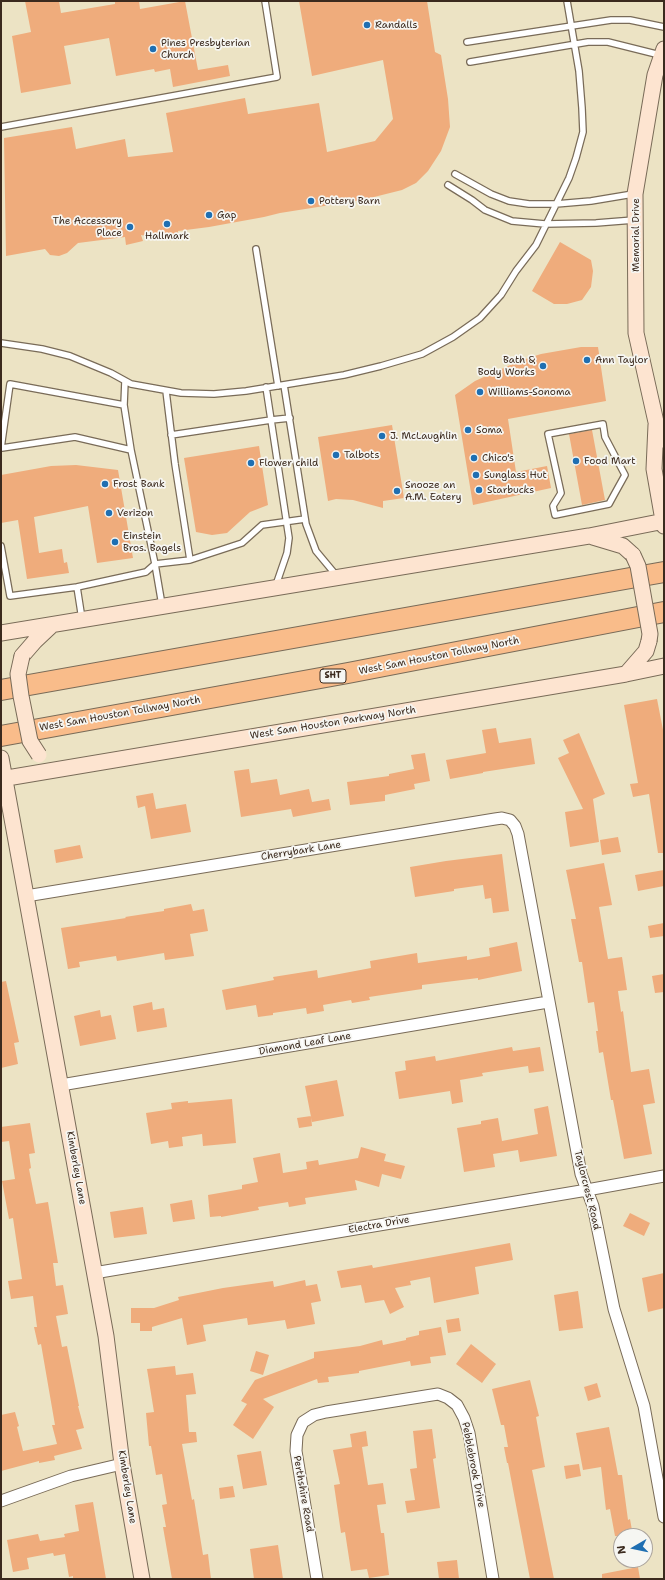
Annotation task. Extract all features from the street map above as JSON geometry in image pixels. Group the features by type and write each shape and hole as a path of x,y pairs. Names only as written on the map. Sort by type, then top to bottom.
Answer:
{"highway":[{"path":"1,690 664,572"},
{"name":"West Sam Houston Tollway North","path":"1,736 348,673 664,612"}],"main road":[{"name":"Memorial Drive","path":"663,52 655,75 635,194 636,333 656,422 664,440"},
{"name":"Memorial Drive","path":"656,422 654,469 664,523"},
{"path":"1,633 664,523"},
{"path":"589,536 623,546 633,555 638,566 650,634 646,651 626,674"},
{"path":"52,625 22,656 18,674 30,741 39,755 64,768"},
{"name":"West Sam Houston Parkway North","path":"3,778 626,674 664,666"},
{"name":"Kimberley Lane","path":"1,759 3,778 61,1085 106,1336 122,1464 142,1579"}],"street":[{"name":"Cherrybark Lane","path":"26,896 502,818 510,820 515,826 527,884"},
{"name":"Taylorcrest Road","path":"527,884 581,1174 593,1206 614,1309 644,1406 664,1517"},
{"name":"Diamond Leaf Lane","path":"61,1085 548,1002"},
{"name":"Electra Drive","path":"94,1274 664,1176"},
{"name":"Pebblebrook Drive","path":"384,1403 438,1394 448,1398 457,1405 464,1418 469,1433 493,1579"},
{"name":"Perthshire Road","path":"317,1579 296,1451 297,1435 303,1422 314,1415 384,1403"},
{"path":"1,1501 71,1476 122,1464"}],"lane":[{"path":"1,126 277,77 265,1"},
{"path":"1,343 42,349 70,356 111,373 131,384 181,393 214,394 266,388 344,375 422,354 453,337 480,318 501,295 516,270 536,245 545,224 570,178 583,132 580,71 567,1"},
{"path":"468,42 611,20 630,20 664,27"},
{"path":"470,62 588,42 608,42 663,52"},
{"path":"455,174 491,194 509,201 529,204 556,204 591,201 635,194"},
{"path":"448,185 485,210 512,221 545,224 596,223 636,220"},
{"path":"256,249 278,386"},
{"path":"125,381 124,405 162,606"},
{"path":"124,405 10,384 1,448 75,437 132,450"},
{"path":"284,385 306,519 316,551 338,577"},
{"path":"266,388 289,538 287,554 275,587"},
{"path":"166,391 190,560"},
{"path":"172,434 290,418"},
{"path":"603,424 605,437 625,475 609,504 555,515 553,506 561,493 548,434 603,424"},
{"path":"1,546 10,596 77,587 146,572 155,564 190,560 242,543 262,525 306,519"},
{"path":"77,587 82,620"}],"building":[{"name":"Pines Presbyterian Church","path":"25,1 59,1 61,13 115,4 115,1 139,1 140,9 185,1 198,70 228,65 230,76 173,87 170,69 155,72 154,69 116,76 109,38 64,46 71,84 21,93 12,36 31,32"},
{"path":"299,1 427,1 435,52 441,55 448,99 450,127 441,151 428,171 416,183 402,190 362,200 280,213 209,227 178,231 178,236 169,240 141,235 143,241 126,245 125,237 78,243 67,253 59,256 50,255 45,249 6,256 4,138 72,127 76,149 125,139 128,157 173,152 166,113 245,98 248,114 319,103 327,152 375,141 393,119 383,60 312,76"},
{"path":"560,242 591,260 593,271 591,287 582,300 567,304 554,304 532,291"},
{"path":"581,347 598,347 606,401 508,419 516,472 547,466 551,488 473,505 455,395 475,381 519,361 541,354"},
{"path":"392,425 404,498 383,501 383,508 353,500 336,499 328,501 318,437"},
{"path":"592,430 605,500 582,505 569,434"},
{"path":"259,446 268,505 250,512 227,533 212,535 196,532 184,458"},
{"path":"76,465 118,470 133,558 97,563 88,506 34,517 39,553 62,549 64,563 67,562 69,573 27,579 18,520 1,523 1,475 51,466"},
{"path":"657,699 664,735 664,853 658,853 649,794 633,797 630,784 638,783 624,705"},
{"path":"496,728 499,743 531,738 535,764 450,779 446,760 486,753 482,730"},
{"path":"579,733 605,794 593,799 599,842 570,847 565,812 583,809 558,758 569,753 563,740"},
{"path":"425,753 430,781 414,784 415,789 385,795 385,801 350,805 347,782 389,776 389,774 414,769 411,755"},
{"path":"249,769 251,783 277,779 280,795 309,789 312,802 329,799 331,810 293,817 291,809 241,817 234,771"},
{"path":"153,793 156,809 186,804 191,832 151,839 145,806 138,808 136,796"},
{"path":"618,837 621,852 602,855 600,840"},
{"path":"80,845 83,858 56,863 54,850"},
{"path":"502,854 509,911 493,913 491,898 485,899 483,885 415,897 410,867"},
{"path":"604,863 612,905 599,907 608,959 622,957 627,990 618,991 621,1012 623,1011 631,1072 649,1069 655,1103 643,1105 652,1154 624,1159 613,1100 611,1100 603,1052 599,1053 594,1002 588,1003 582,962 579,962 571,919 576,919 566,870"},
{"path":"664,870 664,886 638,891 635,875"},
{"path":"191,904 193,911 204,909 208,931 190,934 194,956 165,960 164,953 117,961 116,956 79,962 80,967 68,969 61,928 164,911 164,909"},
{"path":"664,923 664,936 650,938 648,926"},
{"path":"517,942 522,971 478,980 478,978 422,985 422,989 369,997 370,1000 352,1003 351,1000 323,1005 324,1011 307,1014 306,1008 258,1017 256,1005 226,1010 222,990 274,980 273,977 317,970 318,978 371,968 370,961 417,953 418,963 467,956 467,960 490,956 489,948"},
{"path":"664,974 664,992 655,993 652,976"},
{"path":"6,981 19,1042 14,1043 18,1064 1,1068 1,982"},
{"path":"152,1002 153,1010 164,1008 167,1027 137,1032 133,1006"},
{"path":"100,1010 101,1017 111,1015 116,1039 80,1046 74,1016"},
{"path":"512,1047 513,1051 540,1047 544,1071 529,1073 528,1066 482,1073 483,1076 460,1080 463,1102 452,1104 450,1091 399,1099 395,1072 406,1070 405,1061 435,1056 436,1061"},
{"path":"337,1080 344,1116 312,1122 305,1086"},
{"path":"232,1099 236,1143 203,1146 202,1134 182,1137 183,1146 169,1148 168,1141 151,1144 146,1113 172,1109 171,1103"},
{"path":"548,1106 557,1156 520,1162 518,1150 493,1154 495,1167 464,1172 457,1128 481,1124 481,1121 498,1118 502,1141 538,1134 534,1109"},
{"path":"311,1116 312,1126 299,1128 297,1118"},
{"path":"30,1123 35,1153 29,1154 31,1168 29,1169 36,1204 48,1202 58,1263 53,1263 56,1286 63,1285 68,1314 56,1316 62,1347 67,1346 78,1406 84,1428 76,1430 82,1449 54,1456 55,1460 39,1463 39,1461 1,1471 1,1415 15,1412 23,1451 57,1444 52,1425 55,1425 41,1344 38,1345 34,1327 37,1327 33,1296 11,1299 8,1281 22,1279 13,1218 9,1219 2,1181 15,1179 9,1141 1,1142 1,1127"},
{"path":"361,1147 386,1154 384,1161 405,1166 401,1179 382,1174 379,1187 355,1180 357,1190 305,1198 306,1204 289,1207 288,1202 258,1207 259,1210 221,1217 210,1217 208,1195 242,1189 242,1185 258,1182 253,1158 280,1153 283,1173 307,1169 306,1162 318,1160 319,1165 358,1158"},
{"path":"192,1200 195,1219 173,1222 170,1204"},
{"path":"143,1207 147,1234 114,1238 110,1212"},
{"path":"630,1213 650,1223 644,1236 623,1226"},
{"path":"510,1243 513,1260 475,1267 479,1294 434,1303 430,1277 410,1281 411,1285 395,1288 404,1307 390,1314 384,1300 365,1303 361,1285 341,1288 337,1271 372,1265 373,1268"},
{"path":"664,1273 664,1308 648,1312 642,1278"},
{"path":"305,1280 306,1286 317,1284 321,1301 311,1303 315,1324 287,1329 285,1320 248,1325 247,1318 203,1325 206,1341 187,1345 182,1318 152,1327 152,1331 140,1331 140,1323 131,1323 131,1308 154,1308 179,1300 178,1297 223,1288 273,1281 274,1287"},
{"path":"578,1291 583,1328 559,1331 554,1295"},
{"path":"459,1318 461,1331 448,1333 446,1320"},
{"path":"441,1327 446,1355 430,1357 431,1363 411,1366 410,1361 359,1371 359,1373 328,1377 329,1382 318,1383 317,1379 263,1399 274,1407 253,1439 233,1425 247,1404 241,1401 255,1380 314,1358 314,1352 360,1346 382,1340 383,1345 406,1340 406,1338 419,1335 419,1331"},
{"path":"471,1344 496,1364 482,1383 456,1364"},
{"path":"256,1351 269,1355 263,1375 250,1371"},
{"path":"175,1366 176,1375 193,1373 196,1394 186,1395 189,1432 196,1432 197,1442 182,1444 192,1500 194,1499 203,1555 208,1554 211,1579 172,1579 163,1527 166,1527 162,1505 167,1504 162,1474 156,1475 151,1446 149,1446 146,1413 154,1412 147,1369"},
{"path":"530,1380 539,1416 536,1417 545,1467 532,1470 554,1579 530,1579 504,1447 508,1447 504,1425 501,1425 492,1389"},
{"path":"597,1383 601,1397 588,1401 584,1387"},
{"path":"609,1427 618,1475 622,1475 628,1520 630,1519 632,1528 614,1528 610,1509 606,1510 601,1467 583,1470 576,1433"},
{"path":"432,1429 436,1458 433,1459 440,1508 407,1513 405,1501 415,1500 410,1469 417,1468 413,1431"},
{"path":"366,1431 368,1446 362,1447 368,1485 383,1483 386,1504 377,1505 381,1533 384,1533 389,1575 369,1578 367,1569 351,1571 345,1532 341,1533 334,1485 340,1484 333,1450 352,1447 350,1434"},
{"path":"261,1451 267,1485 243,1489 237,1455"},
{"path":"579,1464 581,1476 566,1479 564,1466"},
{"path":"233,1486 235,1497 220,1499 219,1488"},
{"path":"93,1502 106,1579 73,1579 73,1576 69,1577 65,1554 54,1556 53,1553 27,1558 29,1569 13,1572 7,1540 38,1534 40,1541 65,1537 64,1534 79,1531 75,1505"},
{"path":"278,1545 283,1579 254,1579 250,1549"},
{"path":"457,1560 459,1579 439,1579 437,1562"},
{"path":"638,1568 640,1579 602,1579 602,1574"}],"place":[{"name":"Randalls","path":"367,25"},
{"name":"Pines Presbyterian Church","path":"153,49"},
{"name":"Pottery Barn","path":"311,201"},
{"name":"Gap","path":"209,215"},
{"name":"Hallmark","path":"167,224"},
{"name":"The Accessory Place","path":"130,227"},
{"name":"Ann Taylor","path":"587,360"},
{"name":"Bath & Body Works","path":"543,366"},
{"name":"Williams-Sonoma","path":"480,392"},
{"name":"Soma","path":"468,430"},
{"name":"J. McLaughlin","path":"382,436"},
{"name":"Talbots","path":"336,455"},
{"name":"Chico's","path":"474,458"},
{"name":"Food Mart","path":"576,461"},
{"name":"Flower child","path":"251,463"},
{"name":"Sunglass Hut","path":"476,475"},
{"name":"Frost Bank","path":"105,484"},
{"name":"Starbucks","path":"479,490"},
{"name":"Snooze an A.M. Eatery","path":"397,491"},
{"name":"Verizon","path":"109,513"},
{"name":"Einstein Bros. Bagels","path":"115,542"}]}
